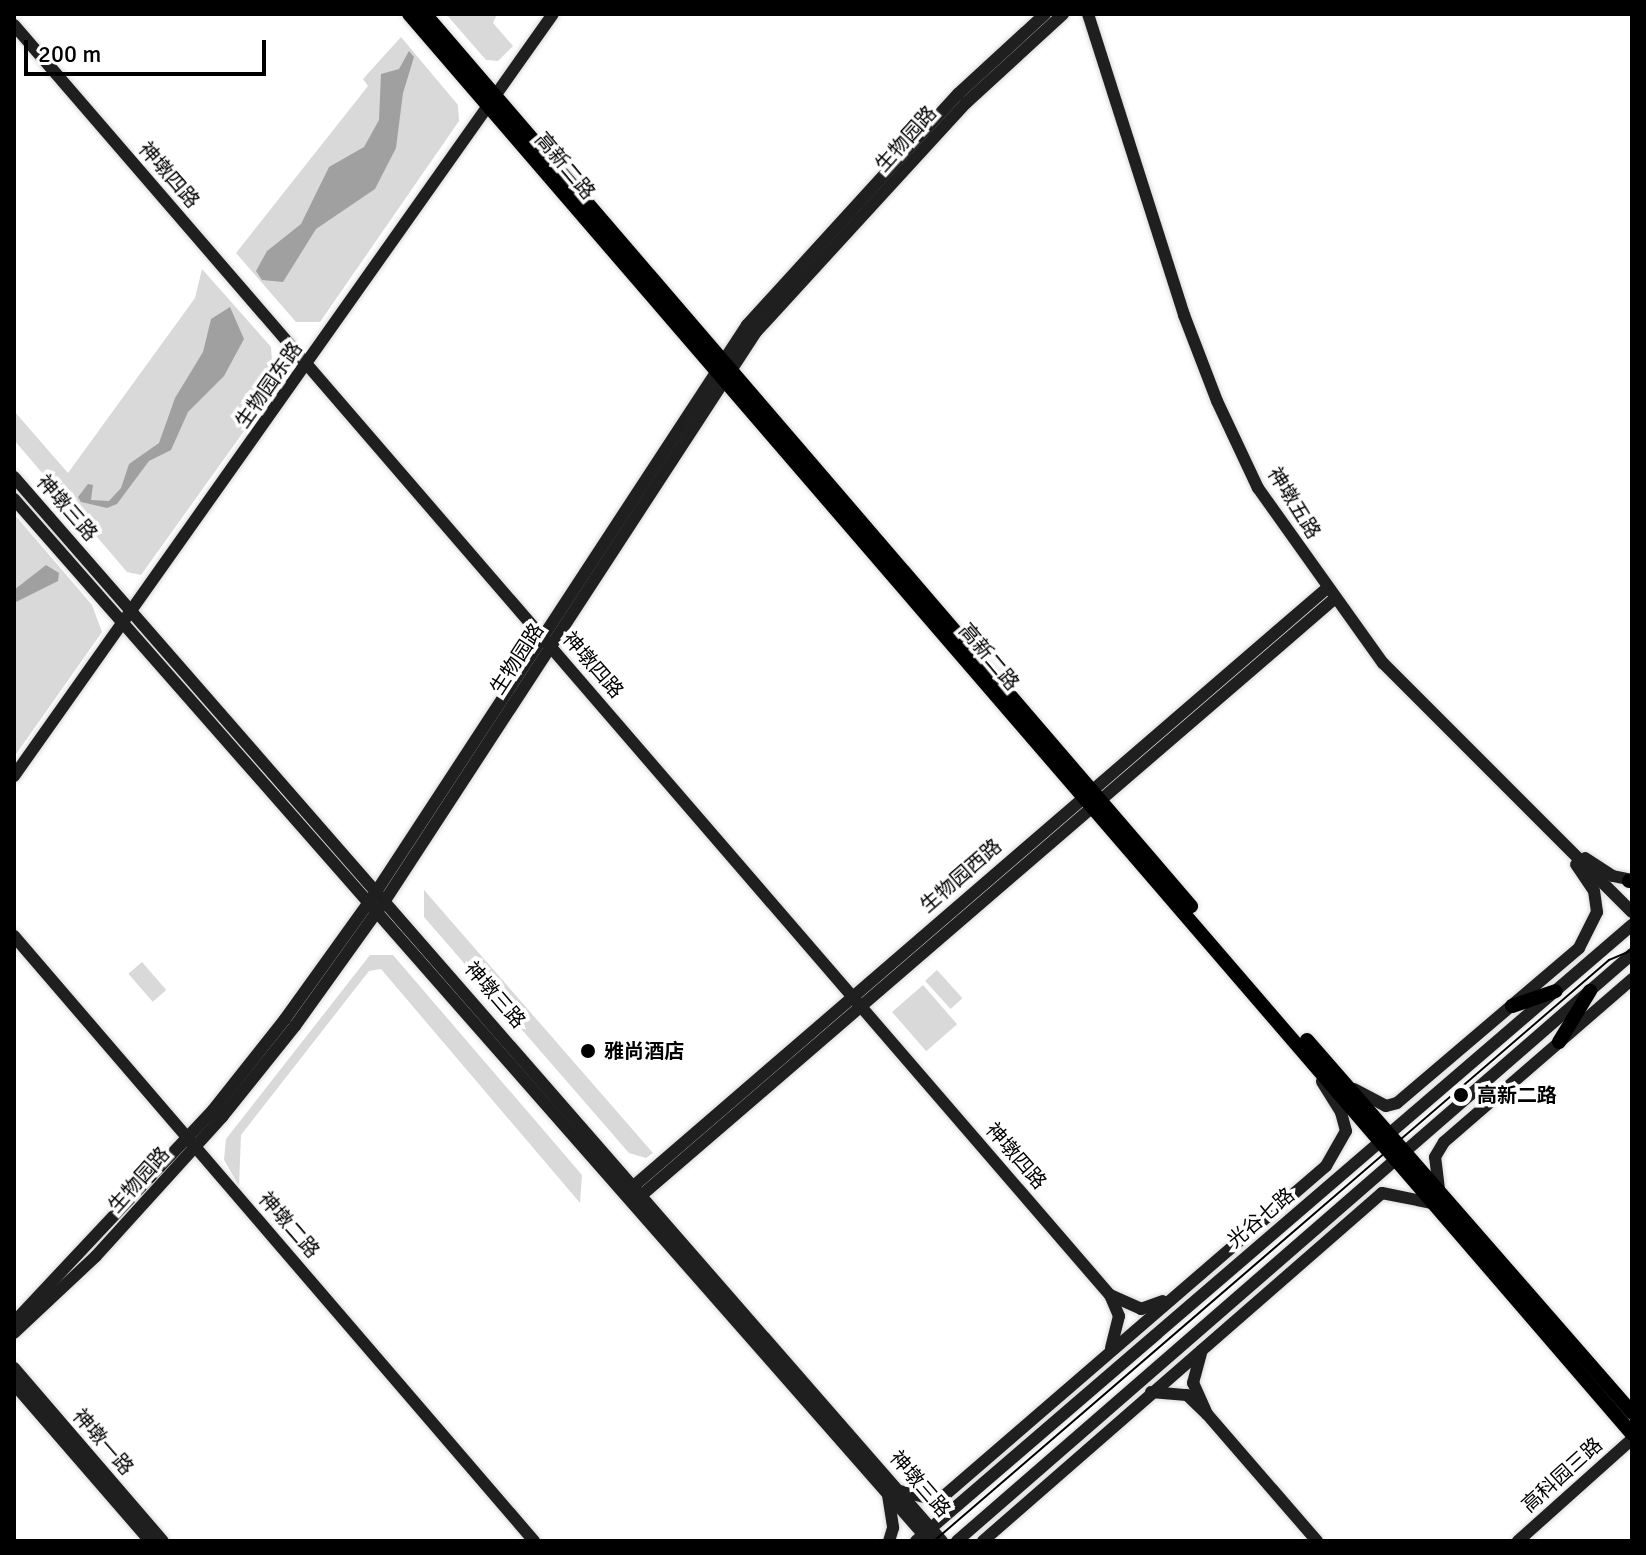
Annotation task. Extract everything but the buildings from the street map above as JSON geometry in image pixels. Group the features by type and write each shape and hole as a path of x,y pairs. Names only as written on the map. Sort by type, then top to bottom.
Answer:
{"main road":[{"name":"高新二路","path":"409,14 491,101 1091,798 1297,1043 1400,1155 1632,1437"},
{"name":"高新二路","path":"425,14 491,101"},
{"name":"高新二路","path":"1091,798 1337,1074 1385,1138"},
{"path":"1512,1006 1556,991"},
{"path":"1559,1042 1590,991"},
{"name":"高新二路","path":"1436,1197 1632,1413"}],"street":[{"name":"生物园东路","path":"14,776 553,14"},
{"name":"生物园路","path":"14,1333 96,1256 295,1026 722,370 747,325 958,94 1045,14"},
{"name":"生物园路","path":"722,370 966,103 1063,14"},
{"name":"神墩五路","path":"1088,14 1184,315 1217,401 1258,488 1330,594 1383,663 1632,912"},
{"name":"神墩四路","path":"14,25 1110,1295"},
{"name":"神墩三路","path":"14,477 382,894 638,1191 893,1491 925,1536 942,1541"},
{"name":"神墩三路","path":"14,499 627,1200 893,1491"},
{"name":"生物园西路","path":"627,1200 1330,594"},
{"path":"1563,844 1631,881"},
{"path":"1563,844 1594,891 1597,912 1593,948 1583,967"},
{"path":"1397,1103 1579,948 1597,912"},
{"name":"光谷七路","path":"925,1536 1632,925"},
{"name":"神墩二路","path":"14,936 534,1541"},
{"path":"957,1541 1023,1488 1175,1349 1632,954"},
{"path":"1602,980 1632,967"},
{"path":"1435,1157 1444,1142 1632,979"},
{"path":"1297,1043 1341,1112 1346,1131 1344,1152 1328,1187"},
{"path":"1337,1074 1372,1102 1428,1102"},
{"path":"1477,1090 1520,1075"},
{"path":"1342,1206 1373,1192 1392,1191 1436,1197 1435,1157 1444,1124 1453,1111"},
{"path":"945,1495 1326,1166 1346,1131"},
{"name":"生物园路","path":"14,1322 192,1142"},
{"path":"980,1541 1382,1193 1392,1191"},
{"path":"1260,1223 1309,1203"},
{"path":"1238,1317 1263,1276"},
{"path":"1110,1295 1141,1309 1177,1295"},
{"path":"1106,1356 1119,1329 1110,1295"},
{"path":"1203,1348 1193,1383 1207,1414"},
{"name":"神墩一路","path":"14,1368 163,1541"},
{"path":"1052,1424 1081,1377"},
{"name":"神墩一路","path":"14,1384 150,1541"},
{"path":"1151,1392 1187,1395 1317,1541"},
{"name":"高科园三路","path":"1518,1541 1632,1437"},
{"path":"1023,1488 1061,1470"},
{"path":"889,1541 893,1491 931,1499 989,1478"},
{"path":"980,1541 987,1518"}],"shaded area":[{"path":"446,14 497,14 493,23 513,46 498,61 486,60"},
{"path":"401,37 458,105 459,121 320,322 296,322 236,253 368,86 363,79"},
{"path":"409,51 414,57 403,93 396,148 375,189 316,229 283,282 262,280 256,271 267,251 301,224 329,167 364,147 379,120 381,74 399,69"},
{"path":"202,269 271,347 274,389 141,575 127,572 14,440 14,411 68,473 195,298"},
{"path":"230,307 244,339 224,376 188,412 171,450 149,461 117,504 107,508 81,502 78,497 88,484 93,485 91,500 109,501 121,488 129,464 159,443 175,398 203,352 211,319"},
{"path":"14,514 92,605 102,632 14,757"},
{"path":"46,565 59,573 58,581 14,603 14,590"},
{"path":"424,890 653,1153 646,1158 629,1153 424,917"},
{"path":"370,955 393,955 582,1175 580,1203 381,969 369,971 241,1135 239,1186 224,1160 226,1139"},
{"path":"142,962 166,990 153,1002 128,974"},
{"path":"937,970 962,998 951,1009 925,981"},
{"path":"923,985 957,1024 926,1051 892,1012"}],"tram line":[{"path":"934,1541 1609,960 1632,950"}],"place":[{"name":"雅尚酒店","path":"588,1051"},
{"name":"高新二路","path":"1461,1095"}]}
